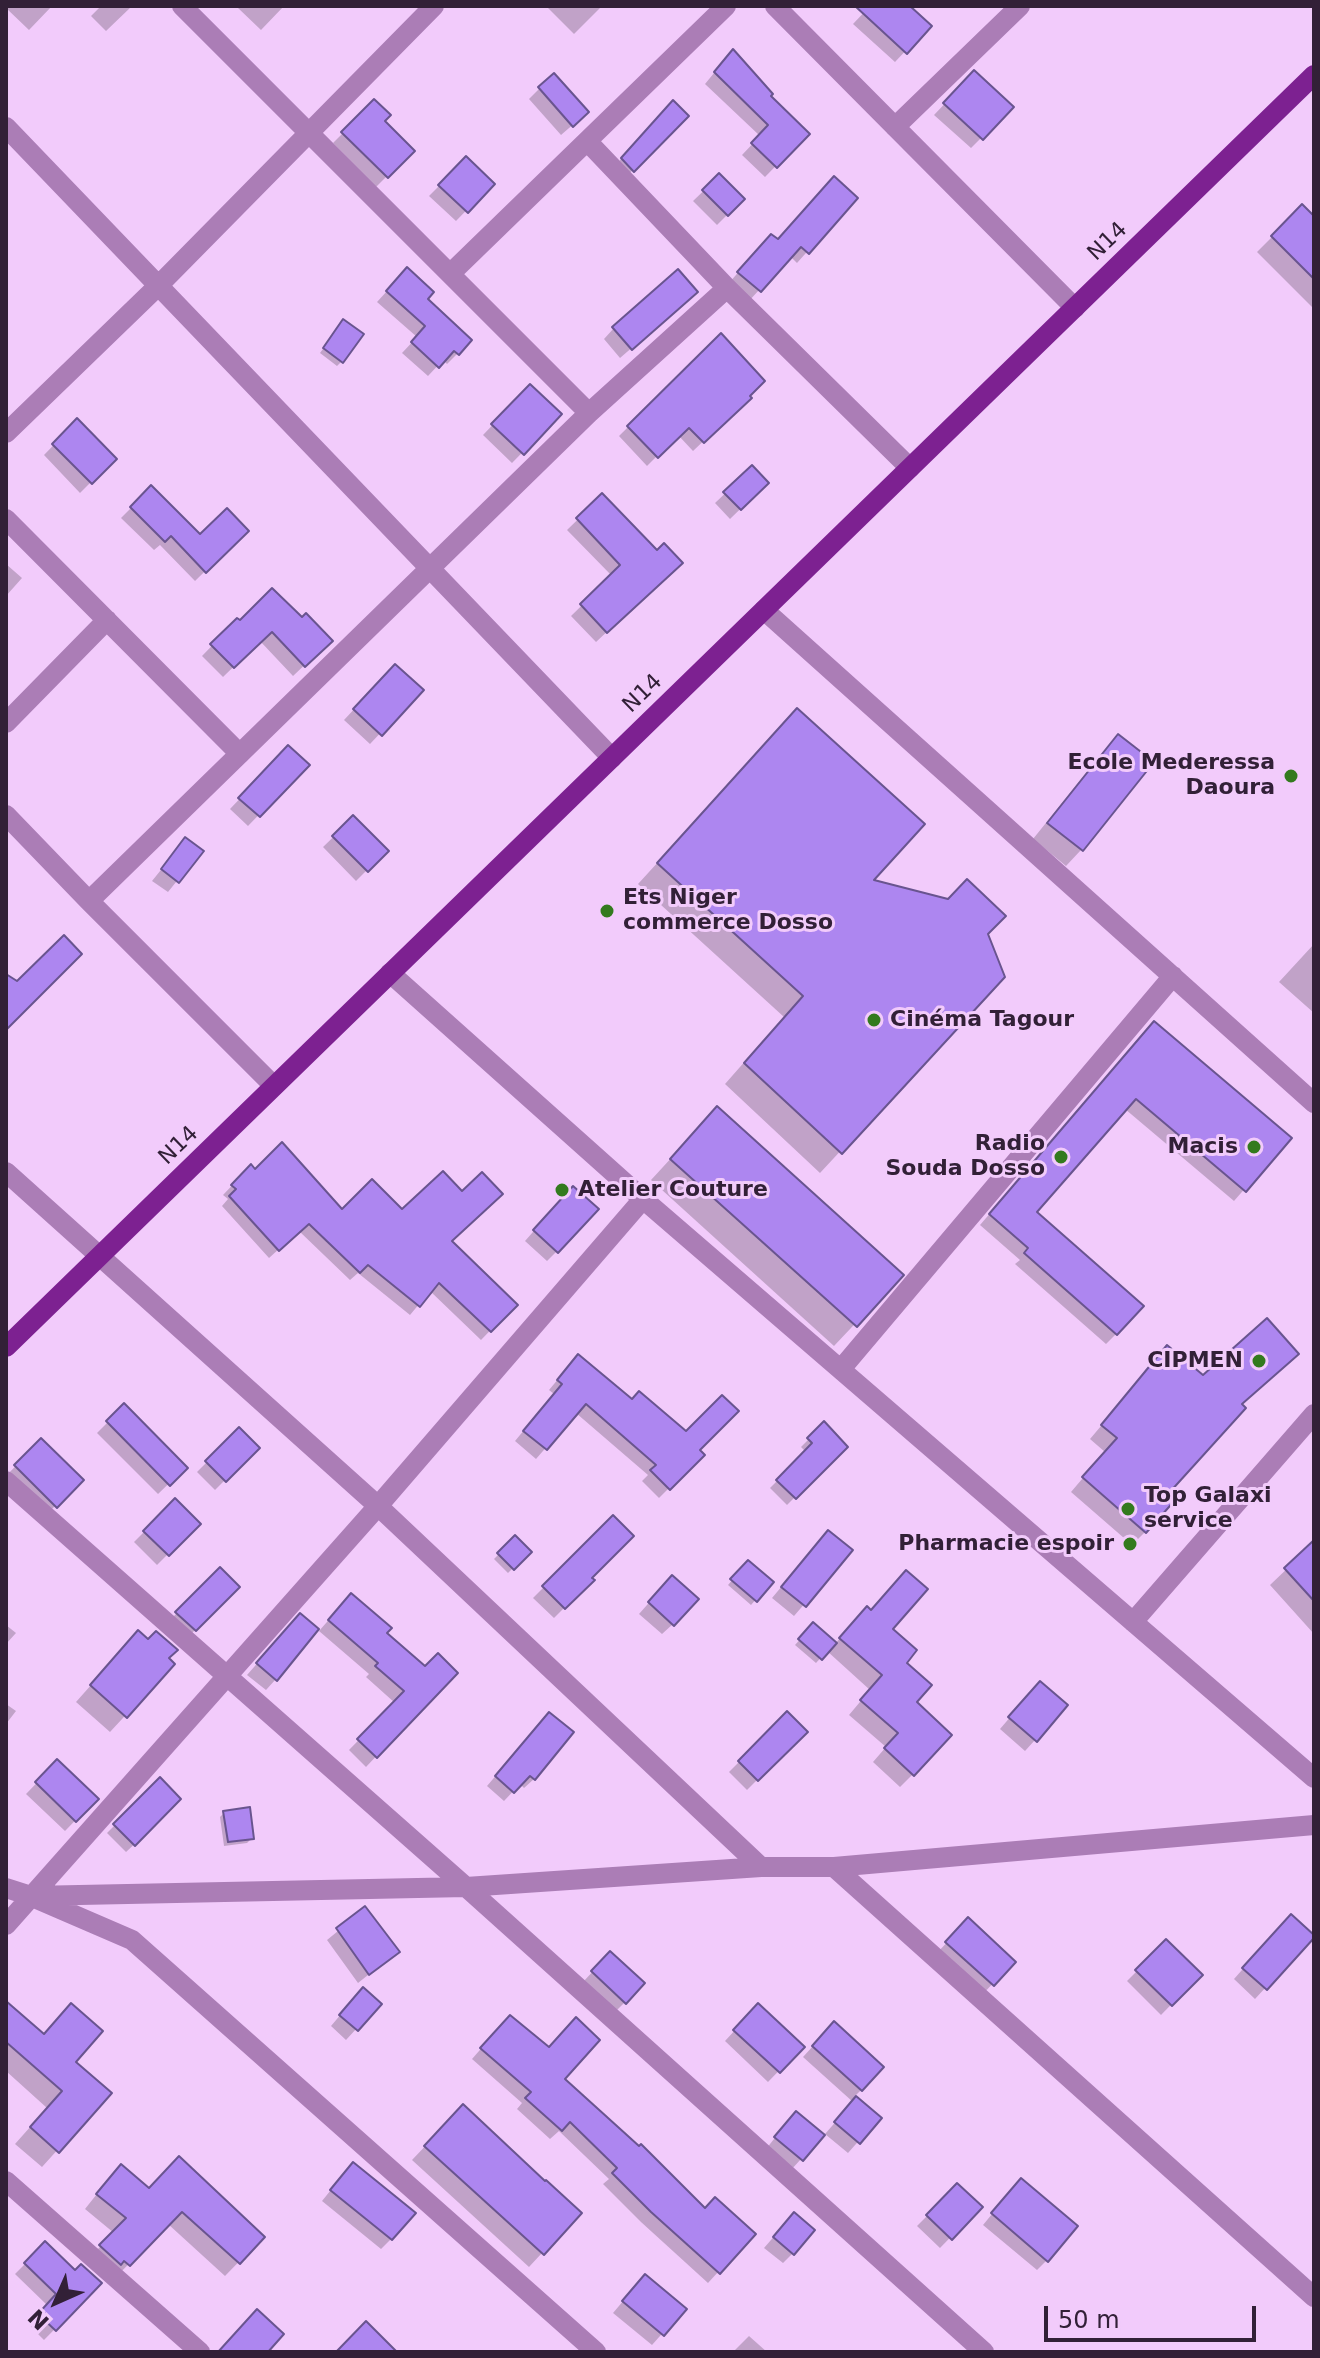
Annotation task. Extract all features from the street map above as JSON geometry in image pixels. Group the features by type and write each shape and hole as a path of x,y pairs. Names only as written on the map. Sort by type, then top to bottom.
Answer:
{"main road":[{"name":"N14","path":"6,1347 1314,75"}],"street":[{"path":"182,6 589,413"},
{"path":"6,433 158,286 434,6"},
{"path":"450,274 726,6"},
{"path":"775,6 1075,308"},
{"path":"895,127 1020,6"},
{"path":"6,127 612,758"},
{"path":"587,141 727,288 910,468"},
{"path":"89,901 589,413 727,288"},
{"path":"6,519 240,754"},
{"path":"764,610 1314,1103"},
{"path":"6,723 107,620"},
{"path":"6,815 274,1086"},
{"path":"390,973 643,1199 1314,1778"},
{"path":"841,1369 1173,976"},
{"path":"6,1172 378,1506 761,1867"},
{"path":"6,1925 378,1506 643,1199"},
{"path":"1133,1622 1314,1414"},
{"path":"6,1481 466,1887 984,2352"},
{"path":"31,1896 466,1887 761,1867 834,1867 1314,1825"},
{"path":"834,1867 1314,2297"},
{"path":"6,1888 132,1940 596,2352"},
{"path":"6,2181 200,2352"}],"building":[{"path":"855,6 910,6 932,26 907,54"},
{"path":"733,49 773,94 771,96 810,134 777,168 751,143 768,125 714,72"},
{"path":"974,70 1014,107 983,140 943,103"},
{"path":"554,73 589,112 573,127 538,87"},
{"path":"374,99 391,115 385,121 415,151 388,178 341,132"},
{"path":"673,100 689,116 634,172 621,158"},
{"path":"466,156 495,184 468,213 438,185"},
{"path":"719,173 745,199 728,216 702,190"},
{"path":"834,176 858,198 809,254 801,247 761,292 737,272 771,234 778,239"},
{"path":"1302,204 1314,216 1314,279 1271,236"},
{"path":"407,267 434,292 428,299 472,340 459,355 454,351 439,368 411,342 425,326 386,291"},
{"path":"678,269 698,292 632,350 612,327"},
{"path":"343,319 364,334 343,363 323,348"},
{"path":"721,333 765,381 750,396 752,398 704,443 689,428 658,458 627,426"},
{"path":"530,384 562,414 524,455 491,424"},
{"path":"77,418 117,459 92,484 52,444"},
{"path":"752,465 769,483 741,510 723,492"},
{"path":"151,485 200,534 227,508 249,531 206,573 171,536 165,542 130,507"},
{"path":"602,493 657,550 664,543 683,563 607,633 580,604 620,565 576,518"},
{"path":"272,588 302,617 306,613 333,641 305,667 272,632 234,668 210,644"},
{"path":"395,664 424,690 382,736 353,709"},
{"path":"797,708 925,824 874,880 948,899 967,879 1006,916 988,934 1005,977 842,1154 744,1063 803,996 657,863"},
{"path":"1118,734 1154,762 1083,851 1047,823"},
{"path":"288,745 310,765 260,817 238,798"},
{"path":"353,815 389,851 368,872 332,836"},
{"path":"185,837 204,851 179,883 161,869"},
{"path":"64,935 82,954 6,1030 6,974 17,981"},
{"path":"1154,1021 1292,1138 1246,1192 1136,1099 1037,1212 1144,1306 1117,1335 1024,1253 1028,1248 989,1214"},
{"path":"717,1106 904,1275 857,1327 670,1159"},
{"path":"282,1142 342,1209 372,1179 402,1209 443,1171 462,1191 482,1172 503,1194 452,1241 518,1305 491,1332 439,1283 420,1307 368,1265 360,1273 309,1224 279,1251 229,1196 236,1189 231,1185 251,1164 255,1169"},
{"path":"573,1186 599,1209 558,1253 533,1230"},
{"path":"1267,1318 1299,1354 1242,1404 1246,1408 1169,1493 1176,1499 1146,1533 1082,1477 1117,1438 1101,1425 1167,1345 1203,1375"},
{"path":"578,1354 632,1399 639,1391 686,1431 722,1395 739,1411 700,1450 705,1455 670,1490 650,1470 656,1465 586,1404 547,1450 523,1431 562,1384 557,1380"},
{"path":"124,1403 188,1468 170,1486 106,1421"},
{"path":"824,1421 848,1447 796,1499 776,1480 812,1443 807,1438"},
{"path":"239,1427 260,1448 226,1482 205,1461"},
{"path":"41,1438 84,1480 57,1508 14,1465"},
{"path":"175,1498 201,1524 169,1556 143,1531"},
{"path":"613,1515 634,1536 565,1609 542,1586"},
{"path":"828,1530 853,1550 806,1607 781,1587"},
{"path":"515,1535 532,1552 514,1570 497,1553"},
{"path":"1314,1540 1314,1601 1284,1568"},
{"path":"748,1560 774,1582 757,1602 730,1579"},
{"path":"220,1567 240,1587 196,1631 175,1612"},
{"path":"906,1570 928,1589 893,1629 917,1650 907,1663 932,1685 917,1702 952,1735 914,1776 884,1748 898,1733 860,1700 882,1675 839,1638 867,1606 871,1610"},
{"path":"672,1575 699,1599 674,1626 648,1602"},
{"path":"351,1593 392,1628 387,1633 425,1666 438,1653 458,1673 377,1758 357,1739 404,1691 375,1666 378,1663 328,1620"},
{"path":"300,1613 319,1629 277,1681 256,1663"},
{"path":"813,1622 837,1643 822,1660 798,1639"},
{"path":"138,1630 148,1639 156,1631 178,1650 169,1658 175,1664 127,1718 90,1685"},
{"path":"1040,1681 1068,1705 1037,1742 1008,1717"},
{"path":"787,1711 808,1732 758,1781 738,1761"},
{"path":"549,1712 574,1732 535,1780 530,1776 514,1793 495,1776"},
{"path":"57,1759 99,1799 76,1822 35,1782"},
{"path":"160,1777 181,1799 135,1846 113,1824"},
{"path":"250,1807 254,1839 228,1842 223,1811"},
{"path":"365,1906 400,1952 369,1975 336,1928"},
{"path":"1291,1914 1314,1938 1267,1990 1242,1968"},
{"path":"968,1917 1016,1962 994,1986 945,1942"},
{"path":"1166,1939 1203,1975 1172,2006 1135,1970"},
{"path":"610,1951 645,1983 626,2004 591,1971"},
{"path":"363,1987 382,2004 358,2031 339,2015"},
{"path":"6,2001 44,2034 71,2003 103,2031 76,2062 112,2093 59,2153 30,2127 62,2091 6,2042"},
{"path":"758,2003 805,2047 780,2073 733,2030"},
{"path":"510,2015 549,2047 576,2017 600,2040 565,2079 639,2146 641,2144 705,2208 715,2197 756,2234 720,2274 612,2173 617,2168 570,2122 562,2131 525,2098 531,2092 480,2048"},
{"path":"834,2021 884,2067 862,2091 812,2046"},
{"path":"856,2096 882,2118 860,2144 834,2122"},
{"path":"463,2104 582,2213 544,2255 424,2146"},
{"path":"796,2111 825,2135 803,2161 774,2137"},
{"path":"179,2156 265,2237 240,2264 182,2212 130,2266 124,2261 121,2265 99,2245 126,2218 96,2194 121,2164 149,2188"},
{"path":"353,2162 416,2213 392,2240 330,2190"},
{"path":"1021,2178 1078,2226 1048,2262 991,2213"},
{"path":"957,2183 983,2207 952,2240 926,2215"},
{"path":"794,2212 815,2230 794,2255 773,2237"},
{"path":"45,2241 75,2270 81,2264 102,2283 56,2331 38,2314 56,2294 24,2263"},
{"path":"645,2274 687,2309 664,2336 622,2301"},
{"path":"257,2309 284,2334 268,2352 218,2352"},
{"path":"366,2321 397,2352 336,2352"}],"place":[{"name":"Ecole Mederessa Daoura","path":"1291,776"},
{"name":"Ets Niger commerce Dosso","path":"607,911"},
{"name":"Cinéma Tagour","path":"874,1020"},
{"name":"Macis","path":"1254,1147"},
{"name":"Radio Souda Dosso","path":"1061,1157"},
{"name":"Atelier Couture","path":"562,1190"},
{"name":"CIPMEN","path":"1259,1361"},
{"name":"Top Galaxi service","path":"1128,1509"},
{"name":"Pharmacie espoir","path":"1130,1544"}]}
